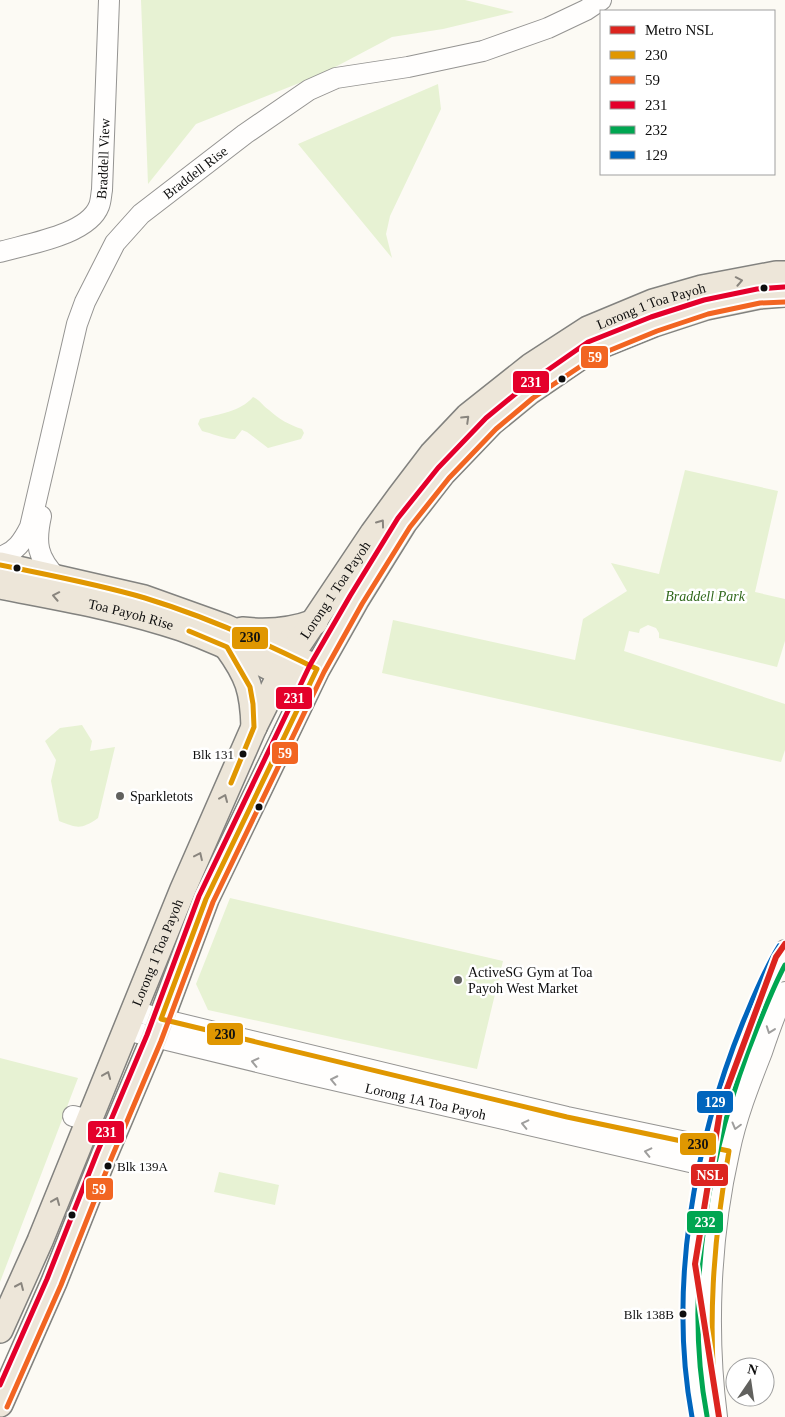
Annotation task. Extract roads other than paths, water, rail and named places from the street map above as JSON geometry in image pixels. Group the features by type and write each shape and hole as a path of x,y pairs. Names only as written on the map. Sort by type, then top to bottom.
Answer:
{"main road":[{"name":"Lorong 1 Toa Payoh","path":"3,1394 54,1282 118,1121 158,1028 206,899 313,679 356,600 404,523 443,473 491,423 529,392 592,349 654,324 704,298 776,274 785,274"},
{"name":"Lorong 1 Toa Payoh","path":"0,1330 40,1241 81,1118 130,1020 183,889 254,727 287,664 400,496 432,454 468,416 531,366 588,328 653,302 785,294"},
{"name":"Toa Payoh Rise","path":"0,565 144,598 287,664 313,679"},
{"name":"Toa Payoh Rise","path":"0,586 84,602 138,615 180,628 226,637"},
{"path":"254,727 250,687 226,637 298,628 315,622"}],"street":[{"name":"Braddell View","path":"0,252 66,233 82,225 94,214 99,206 102,190 109,0"},
{"name":"Braddell Rise","path":"57,578 47,568 41,558 38,548 38,529 64,423 76,358 89,304 115,243 141,214 245,134 309,90 336,78 408,67 483,51 548,28 586,10 601,0"},
{"name":"Braddell Rise","path":"0,557 21,544 30,527 77,324 118,255 149,222 253,142 324,98 341,90 436,73 492,59 552,38 600,16"},
{"path":"717,1417 711,1361 711,1302 720,1199 718,1158 726,1093 743,1040 785,950"},
{"path":"700,1417 692,1363 690,1320 695,1239 718,1158 741,1106 785,992"},
{"name":"Lorong 1A Toa Payoh","path":"130,1020 574,1127 718,1158"}],"metro line":[{"name":"NSL","path":"719,1417 695,1264 721,1105 776,957 785,944"}],"place":[{"name":"Blk 131","path":"243,754"},
{"name":"Sparkletots","path":"120,796"},
{"name":"ActiveSG Gym at Toa Payoh West Market","path":"458,980"},
{"name":"Blk 139A","path":"108,1166"},
{"name":"Blk 138B","path":"683,1314"}],"park label":[{"name":"Braddell Park","path":"705,596"}]}
